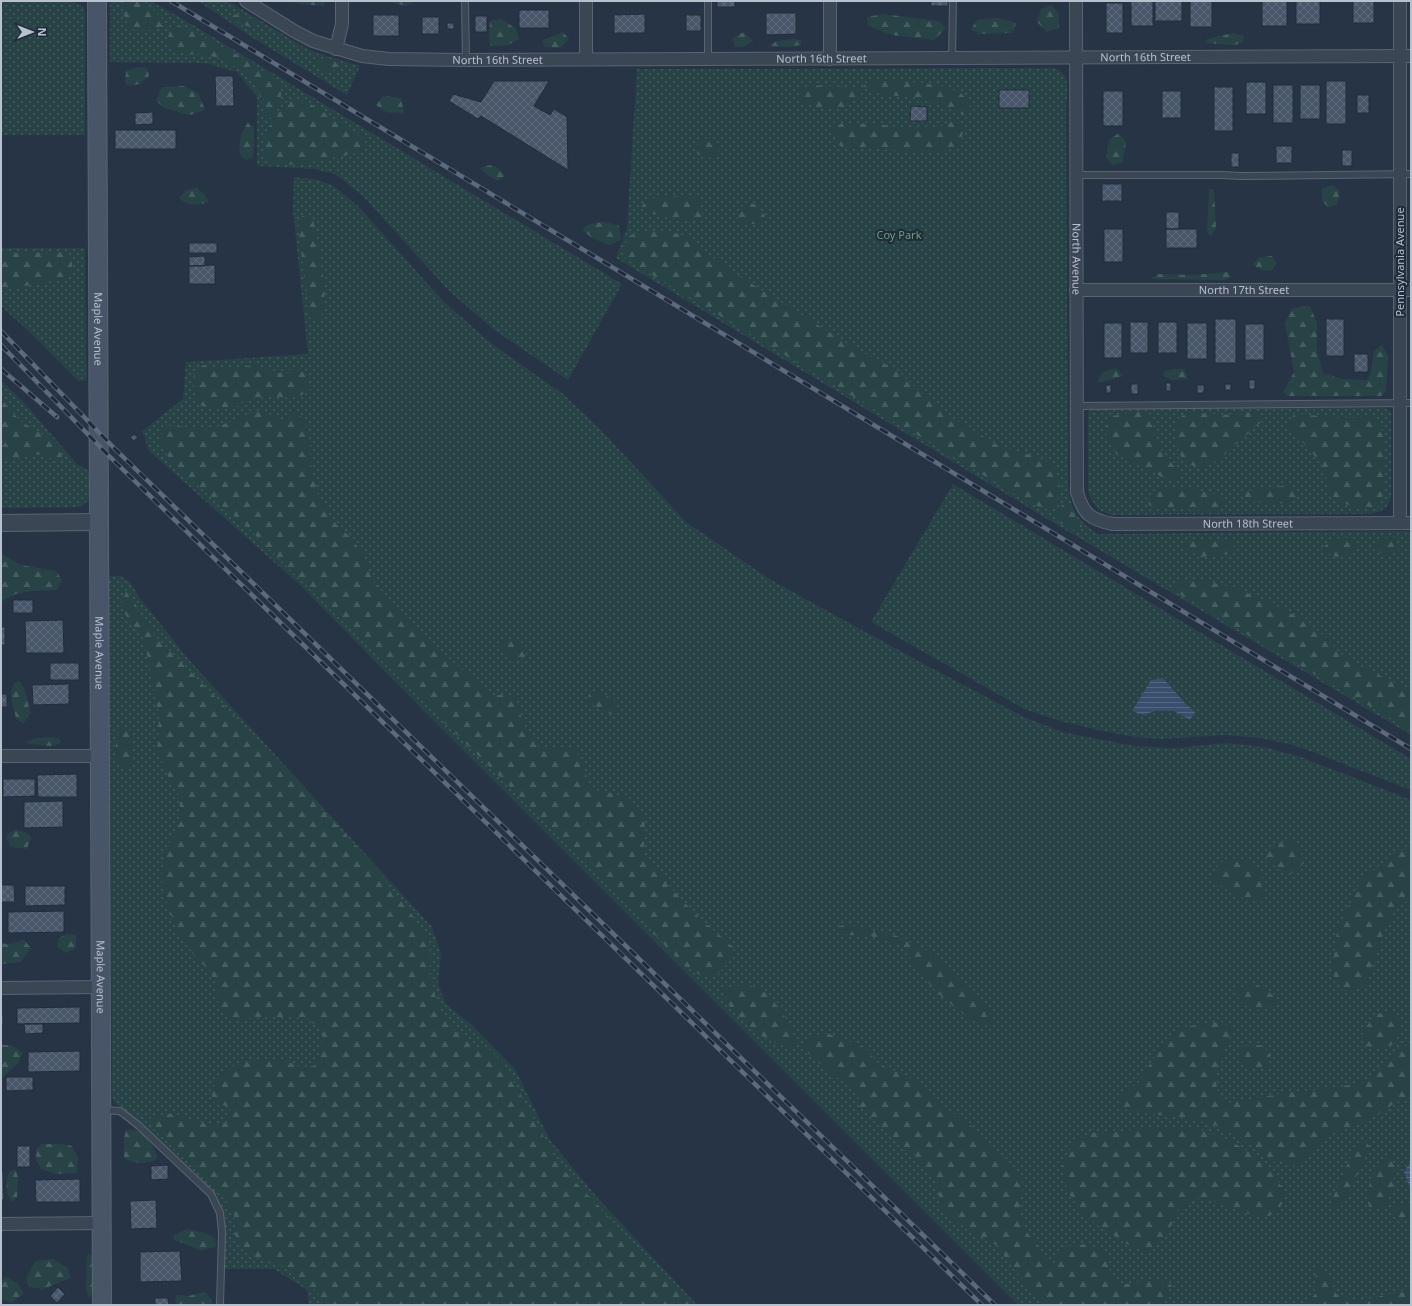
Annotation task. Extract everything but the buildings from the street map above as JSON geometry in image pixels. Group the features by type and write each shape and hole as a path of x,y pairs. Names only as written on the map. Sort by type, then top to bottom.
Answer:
{"main road":[{"name":"Maple Avenue","path":"97,1 102,1305"}],"street":[{"name":"North 16th Street","path":"246,1 313,41 362,56 389,59 586,60 1406,56"},
{"path":"336,49 342,24 342,1"},
{"path":"586,1 586,60"},
{"path":"830,1 830,59"},
{"name":"North Avenue","path":"1076,1 1077,492 1080,504 1087,514"},
{"name":"Pennsylvania Avenue","path":"1400,1 1406,56 1406,523"},
{"name":"North 17th Street","path":"1076,290 1406,290"},
{"name":"North 18th Street","path":"1087,514 1099,522 1113,524 1406,523"},
{"path":"1,523 99,522"},
{"path":"1,756 100,756"},
{"path":"1,988 101,987"},
{"path":"1,1224 102,1223"}],"lane":[{"path":"465,1 466,60"},
{"path":"708,1 708,59"},
{"path":"952,58 953,1"},
{"path":"1077,176 1406,174"},
{"path":"1077,406 1406,403"},
{"path":"102,1110 120,1111 138,1125 211,1194 220,1213 222,1232 220,1305"}],"green space":[{"path":"1,1 70,1 81,5 85,9 85,135 1,135"},
{"path":"110,1 150,1 183,19 622,284 568,380 493,329 449,291 363,196 335,174 315,169 257,166 257,97 237,72 205,63 110,62"},
{"path":"132,1 141,2 156,11 162,18 162,28 145,31 130,29 124,15 125,5"},
{"path":"198,1 228,1 302,46 317,53 360,66 347,95 258,41"},
{"path":"290,1 325,1 324,6 300,4"},
{"path":"393,1 417,1 406,6 394,3"},
{"path":"1051,5 1059,13 1059,28 1047,32 1037,22 1041,9"},
{"path":"232,14 248,17 257,23 249,27 229,18"},
{"path":"883,14 939,21 946,28 934,40 892,35 868,26 867,17"},
{"path":"999,18 1016,23 1013,33 979,34 971,29 978,19"},
{"path":"502,19 516,29 519,39 506,46 491,46 489,40 490,21"},
{"path":"179,26 188,28 236,54 280,82 280,101 273,118 265,118 260,96 256,87 246,75 232,65 211,56 186,54 171,50 167,41 170,30"},
{"path":"563,32 569,39 560,48 544,47 543,40"},
{"path":"744,32 753,41 744,47 735,47 732,38"},
{"path":"1233,33 1244,36 1243,42 1235,45 1205,43 1207,39"},
{"path":"793,39 801,40 801,45 788,47 768,46 777,41"},
{"path":"318,58 334,60 340,68 327,72 316,67"},
{"path":"139,67 147,68 149,76 140,84 128,86 125,82 126,71"},
{"name":"Coy Park","path":"1051,68 1062,73 1067,82 1068,485 1071,501 1076,514 1085,525 1098,534 1411,531 1411,735 1049,520 616,258 627,228 637,69"},
{"path":"875,80 925,83 952,89 962,94 969,102 971,110 963,115 923,99 884,95 863,86"},
{"path":"810,85 859,89 862,96 844,107 818,108 803,102 798,91"},
{"path":"185,86 199,94 205,110 190,115 164,108 156,100 162,87"},
{"path":"383,96 401,98 404,113 385,112 376,105"},
{"path":"294,99 310,104 362,136 367,147 353,154 302,164 281,165 273,163 267,158 262,148 270,127 278,112 282,106"},
{"path":"954,121 964,126 960,147 933,153 840,146 830,130 842,123 878,124 910,129 935,129"},
{"path":"248,122 254,127 254,145 253,158 246,160 241,157 239,147 242,135"},
{"path":"1119,133 1126,142 1122,163 1112,165 1106,157 1109,140"},
{"path":"713,138 719,149 713,158 701,156 695,150 701,139"},
{"path":"490,165 498,168 505,176 499,181 488,176 480,168"},
{"path":"294,177 319,180 335,187 357,205 444,302 492,344 563,394 601,430 686,522 771,580 1024,717 1062,732 1134,746 1174,748 1227,743 1263,747 1298,756 1411,800 1411,1305 1018,1305 301,586 149,451 142,431 183,399 186,362 308,354 293,210"},
{"path":"1332,185 1340,191 1337,205 1328,207 1322,201 1322,189"},
{"path":"197,188 204,194 209,202 190,204 179,198 186,190"},
{"path":"1209,189 1214,189 1216,228 1211,236 1207,233"},
{"path":"664,196 699,198 703,219 686,220 658,216 642,207 645,200"},
{"path":"744,204 757,204 765,216 759,224 742,224 736,214"},
{"path":"302,216 313,219 318,242 324,284 325,308 318,322 310,318 298,227"},
{"path":"603,222 619,225 621,240 609,245 592,238 582,230 589,224"},
{"path":"660,230 685,235 708,254 739,276 855,348 897,370 942,412 1001,447 1025,453 1052,464 1057,474 1060,488 1058,502 1051,508 1036,506 1016,495 626,259 624,253 625,247 630,235"},
{"path":"1,248 85,248 86,381 78,381 38,340 1,306"},
{"path":"68,252 73,260 71,273 61,280 1,290 1,253"},
{"path":"1272,256 1277,263 1271,271 1260,270 1253,264 1260,257"},
{"path":"1228,272 1231,277 1225,280 1150,279 1159,274 1193,275"},
{"path":"1310,306 1317,323 1317,351 1323,373 1342,379 1367,380 1371,372 1374,351 1382,345 1388,356 1386,391 1381,396 1287,396 1283,392 1294,372 1285,323 1292,308"},
{"path":"256,364 267,370 272,375 296,368 307,374 310,392 292,398 266,397 244,399 239,406 213,410 199,405 194,389 194,371 204,365 220,369 239,368"},
{"path":"1116,368 1123,376 1099,383 1098,379 1103,372"},
{"path":"1172,369 1184,369 1188,379 1172,380 1163,376 1164,372"},
{"path":"1,380 26,405 77,464 88,470 90,492 87,501 84,504 79,507 1,508"},
{"path":"1,398 19,420 46,437 58,448 63,458 55,460 39,454 1,462 1,447 6,442 1,440"},
{"path":"1255,407 1385,408 1391,412 1391,498 1387,506 1378,512 1366,514 1111,515 1101,511 1091,499 1088,491 1088,412 1091,409"},
{"path":"263,411 279,419 288,421 293,413 305,419 310,442 311,467 318,494 334,522 350,537 363,554 370,575 384,598 406,616 419,633 492,695 515,695 523,722 529,734 538,746 555,748 575,747 583,764 590,790 604,791 629,798 645,816 644,855 680,898 702,920 733,947 734,957 717,975 703,977 683,965 610,886 246,526 177,468 163,450 159,437 168,426 210,430 245,415"},
{"path":"1138,411 1153,415 1155,440 1168,460 1181,472 1172,482 1116,454 1107,439 1105,428 1113,416"},
{"path":"1260,411 1261,422 1216,462 1199,468 1182,461 1177,440 1175,420 1188,413 1223,415"},
{"path":"1294,414 1341,418 1366,416 1378,419 1383,434 1383,487 1382,501 1377,509 1362,509 1332,500 1323,465 1288,426"},
{"path":"953,484 1411,759 1411,790 1297,746 1261,738 1225,735 1162,739 1135,737 1064,722 1024,709 871,622"},
{"path":"1288,485 1301,493 1291,504 1254,502 1243,498 1247,491"},
{"path":"1159,489 1192,489 1215,494 1229,502 1215,511 1158,508 1149,505 1147,497"},
{"path":"1064,503 1072,510 1082,526 1080,533 1058,522 1056,514"},
{"path":"1344,537 1358,543 1353,553 1336,557 1323,550 1328,541"},
{"path":"1379,538 1395,538 1399,552 1385,555 1374,550"},
{"path":"1189,539 1215,541 1233,540 1235,553 1201,557 1183,547"},
{"path":"1,554 21,565 56,571 62,580 57,590 33,591 16,594 1,602"},
{"path":"109,576 120,576 129,581 140,598 189,660 432,927 441,953 438,984 446,1004 473,1026 515,1069 550,1140 596,1196 697,1305 309,1305 307,1290 274,1269 224,1269 217,1201 141,1125 115,1103 112,1097"},
{"path":"1202,580 1238,589 1275,605 1307,622 1328,639 1340,653 1360,666 1411,690 1411,730 1191,602 1173,590 1175,581"},
{"path":"127,590 141,615 157,638 248,730 360,850 406,906 427,937 431,956 429,972 435,995 444,1018 456,1032 474,1047 488,1048 503,1062 559,1165 693,1305 320,1305 320,1296 295,1273 282,1266 269,1263 246,1253 236,1243 234,1213 227,1203 199,1167 155,1131 148,1120 155,1115 170,1114 213,1125 229,1122 230,1107 213,1102 211,1091 222,1074 236,1065 254,1059 282,1060 302,1067 315,1066 321,1049 323,1029 304,1018 268,1017 232,1020 219,1010 217,987 209,970 197,959 179,934 167,905 161,877 165,852 177,828 181,814 178,793 168,776 157,750 159,728 158,711 144,640 130,623 121,604"},
{"path":"499,639 516,640 528,648 524,658 514,660 506,657 501,649"},
{"path":"19,681 24,688 31,713 23,724 16,718 12,703 11,692 14,683"},
{"path":"589,692 607,696 614,701 620,709 614,715 600,709 588,702"},
{"path":"121,725 133,732 132,761 125,768 116,763 116,738"},
{"path":"52,737 60,739 61,743 51,746 30,744 27,742 36,738"},
{"path":"15,830 25,832 31,837 27,849 11,847 6,838 9,833"},
{"path":"1290,841 1300,851 1304,863 1293,873 1281,870 1269,862 1265,852 1273,844"},
{"path":"1411,844 1411,898 1395,910 1383,935 1366,985 1344,993 1332,973 1337,931 1361,880"},
{"path":"1237,858 1253,864 1266,884 1264,902 1238,897 1220,885 1212,877 1218,863"},
{"path":"848,925 897,936 926,950 975,992 990,1010 991,1027 968,1018 935,991 901,946 871,936 849,935 836,932 836,926"},
{"path":"67,934 76,935 76,948 66,953 57,947 59,938"},
{"path":"24,940 31,948 21,962 1,964 1,943 8,944"},
{"path":"745,984 766,992 783,1013 797,1042 788,1048 759,1035 734,1012 726,1002 725,989"},
{"path":"1252,984 1266,989 1279,1002 1261,1011 1244,1005 1236,995 1237,989"},
{"path":"1392,1010 1401,1023 1397,1039 1394,1043 1387,1047 1379,1048 1367,1046 1361,1036 1374,1015"},
{"path":"1222,1022 1233,1031 1220,1062 1216,1079 1219,1093 1227,1103 1285,1093 1340,1087 1364,1081 1383,1067 1405,1046 1411,1045 1411,1095 1370,1119 1347,1129 1332,1133 1296,1166 1276,1163 1251,1145 1215,1125 1191,1119 1136,1112 1121,1108 1119,1098 1139,1082 1158,1051 1183,1027"},
{"path":"829,1034 864,1047 879,1064 909,1077 951,1112 968,1122 980,1136 1007,1160 1021,1176 1023,1187 1020,1201 1021,1216 1026,1231 1053,1266 1060,1247 1088,1244 1104,1252 1109,1261 1110,1276 1120,1285 1155,1279 1172,1285 1159,1305 1044,1305 996,1245 958,1223 941,1209 936,1177 911,1152 887,1133 859,1106 858,1091 839,1079 808,1053 804,1043 813,1035"},
{"path":"1,1045 11,1045 23,1053 18,1063 1,1079"},
{"path":"1261,1045 1271,1055 1267,1068 1247,1068 1238,1057 1243,1046"},
{"path":"1148,1128 1202,1130 1210,1132 1246,1150 1268,1169 1281,1185 1286,1195 1278,1212 1269,1216 1250,1214 1198,1198 1193,1203 1179,1208 1171,1226 1161,1242 1147,1252 1127,1244 1101,1228 1080,1210 1068,1192 1062,1170 1069,1151 1079,1139 1095,1132 1116,1132"},
{"path":"126,1130 136,1130 144,1135 158,1158 150,1162 141,1163 132,1162 124,1158 124,1138"},
{"path":"1364,1139 1370,1147 1346,1200 1339,1209 1332,1209 1332,1200 1355,1147"},
{"path":"41,1144 63,1144 72,1146 78,1158 77,1173 56,1174 41,1169 36,1159 36,1150"},
{"path":"1390,1156 1395,1166 1393,1186 1387,1205 1371,1210 1367,1201 1370,1180 1378,1166"},
{"path":"16,1170 18,1178 17,1197 12,1202 7,1191 7,1183 9,1171"},
{"path":"1397,1203 1411,1203 1411,1220 1403,1219 1392,1213"},
{"path":"187,1229 206,1233 215,1239 216,1247 201,1250 174,1240 174,1235"},
{"path":"90,1254 92,1257 92,1294 89,1298 86,1289 87,1255"},
{"path":"53,1259 68,1268 71,1278 43,1289 30,1287 26,1279 35,1261"},
{"path":"1316,1267 1330,1276 1336,1294 1351,1299 1366,1299 1390,1294 1411,1287 1411,1305 1305,1305 1315,1294"},
{"path":"7,1277 18,1284 24,1293 12,1303 1,1299 1,1279"},
{"path":"205,1292 212,1300 213,1305 178,1305 175,1301 177,1295 188,1296"}],"water":[{"path":"1163,678 1195,712 1190,720 1174,711 1155,711 1143,715 1132,711 1151,680"},
{"path":"1411,1161 1411,1190 1404,1172"}],"railway":[{"path":"171,1 1411,749"},
{"path":"1,331 115,449 995,1305"},
{"path":"1,345 108,455 982,1305"},
{"path":"1,369 57,417"}]}
